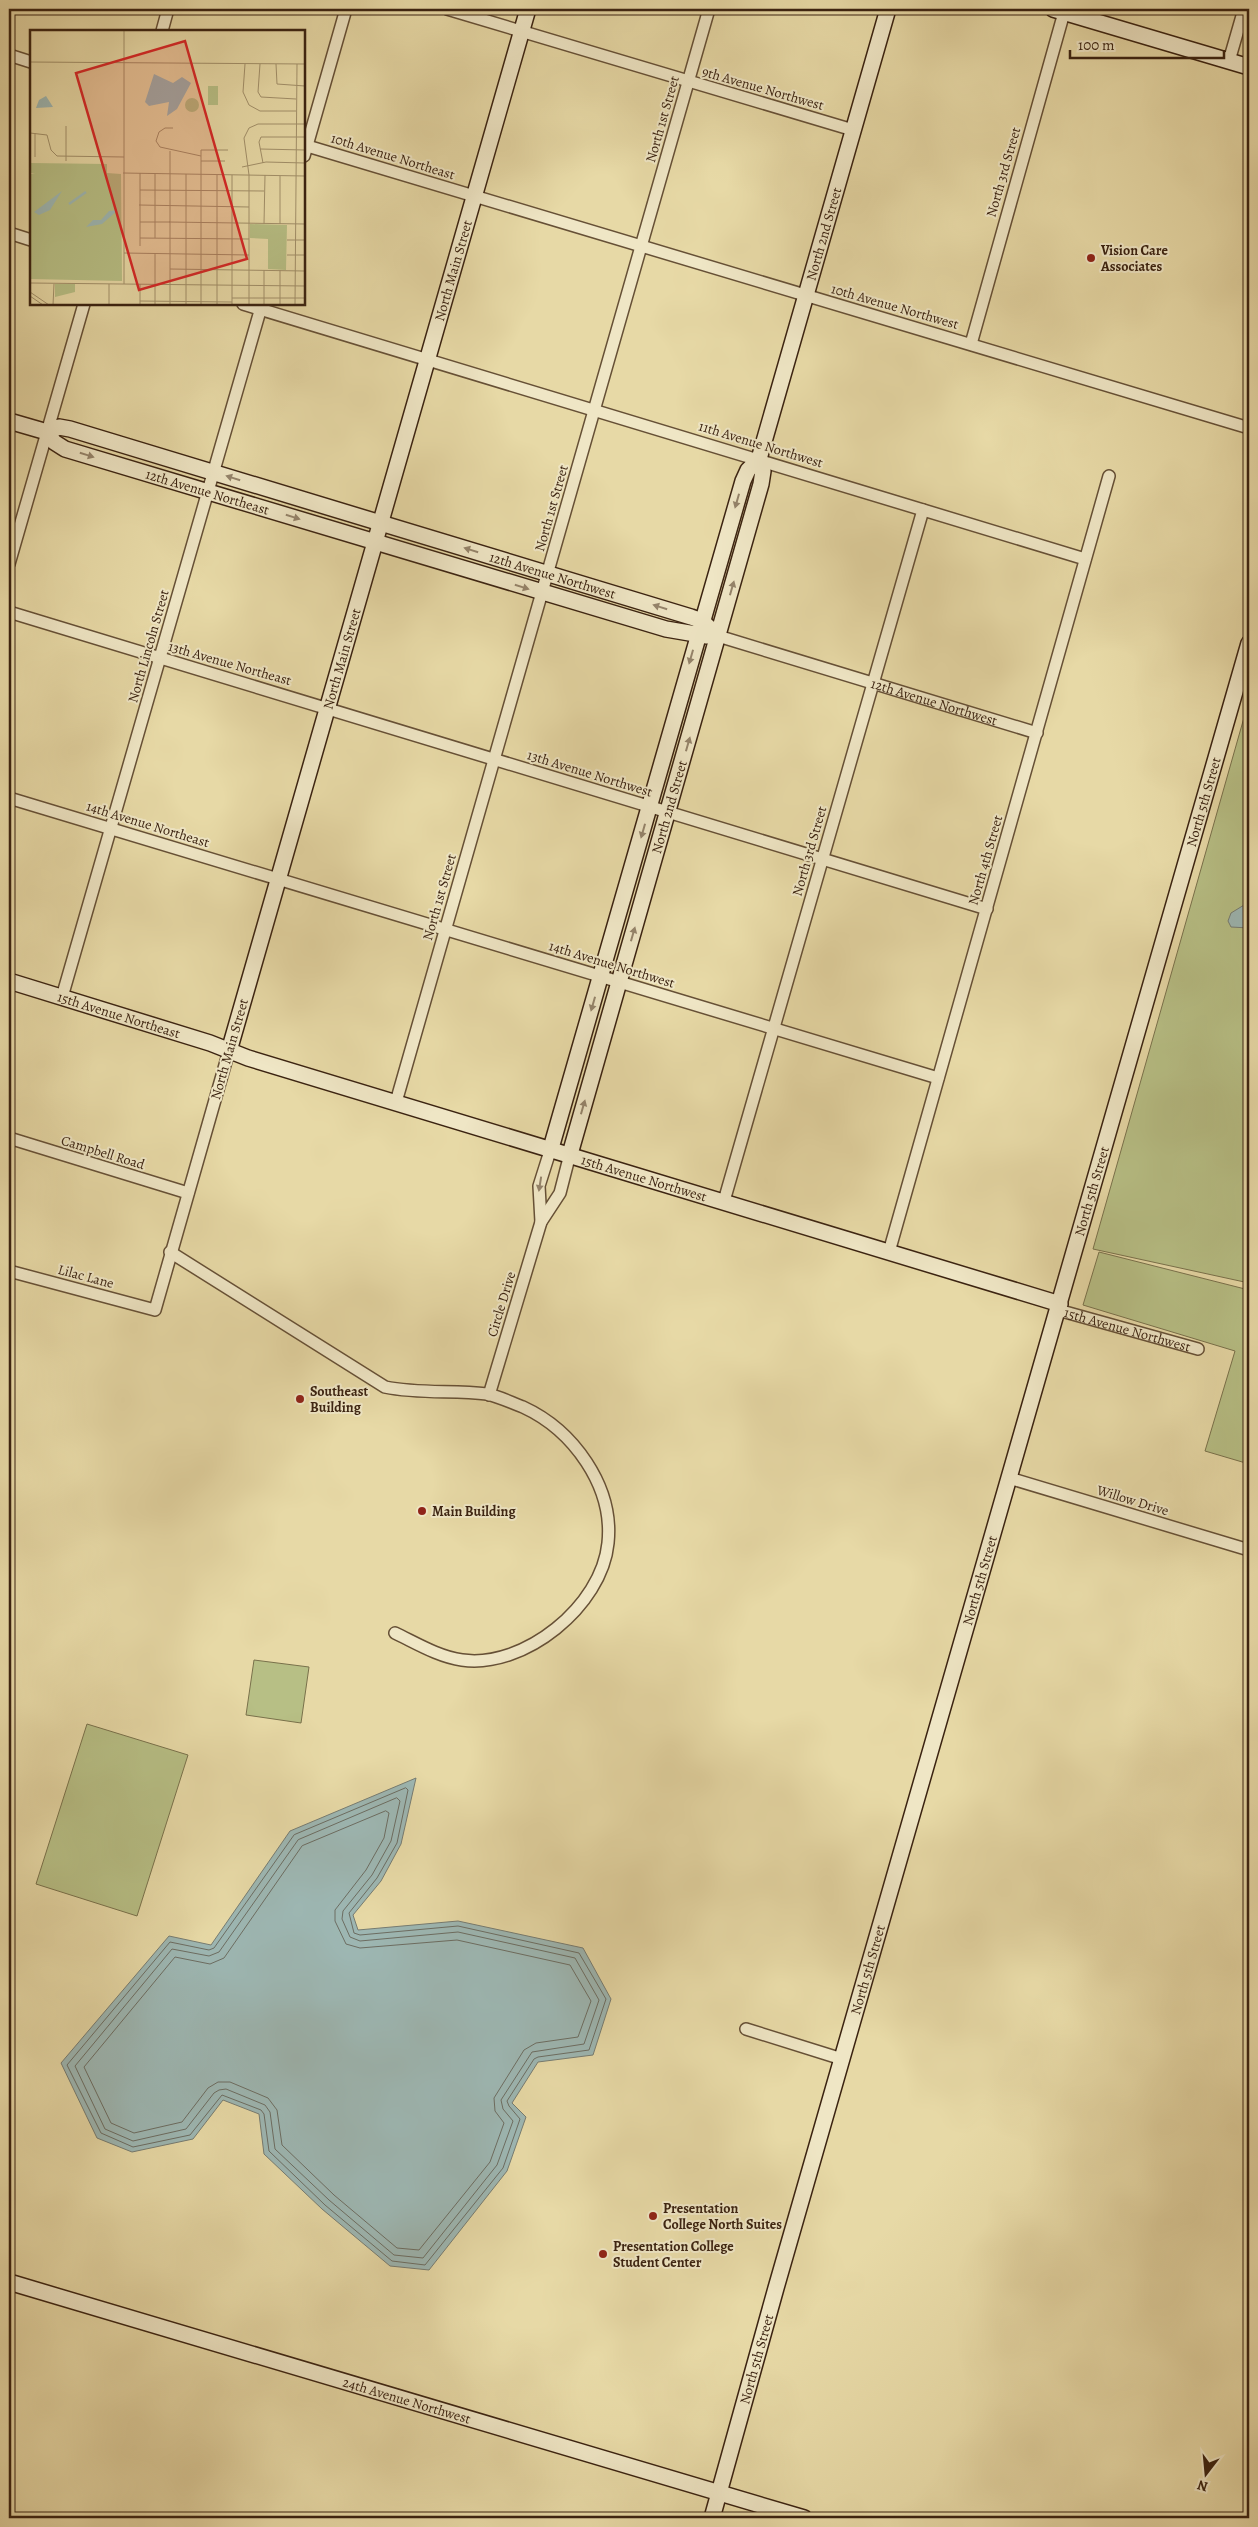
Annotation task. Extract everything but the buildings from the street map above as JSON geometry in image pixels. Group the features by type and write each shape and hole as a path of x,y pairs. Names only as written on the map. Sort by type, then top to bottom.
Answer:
{"street":[{"path":"162,30 168,9"},
{"path":"305,149 346,9"},
{"name":"9th Avenue Northwest","path":"447,9 853,130"},
{"name":"North Main Street","path":"155,1310 170,1252 528,9"},
{"name":"North 1st Street","path":"396,1102 709,9"},
{"name":"North 2nd Street","path":"551,1148 743,481 748,470 759,459 888,9"},
{"path":"1229,61 1244,9"},
{"path":"1061,10 1249,67"},
{"name":"North 3rd Street","path":"971,344 1061,10"},
{"path":"9,55 30,62"},
{"name":"10th Avenue Northeast","path":"305,149 474,196"},
{"name":"10th Avenue Northwest","path":"474,196 1249,428"},
{"path":"9,233 30,240"},
{"path":"9,564 84,305"},
{"name":"11th Avenue Northwest","path":"261,306 427,360 1085,559"},
{"name":"North Lincoln Street","path":"62,997 261,306"},
{"name":"12th Avenue Northeast","path":"9,421 47,432 59,427 70,429 381,522"},
{"name":"12th Avenue Northeast","path":"47,432 54,442 65,449 375,541"},
{"name":"North 2nd Street","path":"570,1154 761,484 763,471 759,459"},
{"name":"North 4th Street","path":"889,1252 1109,476"},
{"name":"North 3rd Street","path":"724,1201 923,510"},
{"name":"12th Avenue Northwest","path":"381,522 548,573 718,636 1037,733"},
{"name":"12th Avenue Northwest","path":"375,541 666,629 700,628"},
{"name":"13th Avenue Northeast","path":"9,612 328,708"},
{"name":"North 5th Street","path":"712,2518 1249,642"},
{"name":"13th Avenue Northwest","path":"328,708 649,807 988,908"},
{"name":"14th Avenue Northeast","path":"9,798 278,878"},
{"name":"14th Avenue Northwest","path":"278,878 938,1078"},
{"name":"15th Avenue Northeast","path":"9,981 228,1051"},
{"name":"15th Avenue Northwest","path":"228,1051 724,1201 1198,1349"},
{"name":"Campbell Road","path":"9,1138 188,1193"},
{"name":"Circle Drive","path":"541,1222 539,1186 551,1148"},
{"name":"Circle Drive","path":"489,1394 541,1222 560,1193 570,1154"},
{"path":"170,1252 385,1387 404,1391 489,1394 524,1408 550,1424 575,1445 591,1469 606,1512 608,1545 604,1563 596,1580 567,1620 553,1632 514,1653 479,1661 461,1660 427,1649 395,1633"},
{"name":"Lilac Lane","path":"9,1271 155,1310"},
{"name":"Willow Drive","path":"1009,1478 1249,1550"},
{"path":"746,2029 842,2059"},
{"name":"24th Avenue Northwest","path":"9,2282 804,2518"}],"green space":[{"path":"1249,700 1249,1283 1093,1249"},
{"path":"1099,1252 1249,1290 1249,1464 1205,1451 1235,1351 1083,1305"},
{"path":"254,1660 309,1667 301,1723 246,1715"},
{"path":"87,1724 188,1755 137,1916 36,1884"}],"water":[{"path":"1249,902 1249,928 1231,927 1228,921 1231,913"},
{"path":"416,1778 401,1844 381,1881 353,1915 358,1930 458,1921 583,1948 611,1999 593,2055 538,2062 512,2103 526,2117 507,2171 429,2270 390,2266 322,2209 264,2154 259,2114 223,2100 193,2139 132,2152 97,2138 61,2063 169,1936 211,1945 290,1831"}],"place":[{"name":"Vision Care Associates","path":"1091,258"},
{"name":"Southeast Building","path":"300,1399"},
{"name":"Main Building","path":"422,1511"},
{"name":"Presentation College North Suites","path":"653,2216"},
{"name":"Presentation College Student Center","path":"603,2254"}]}
